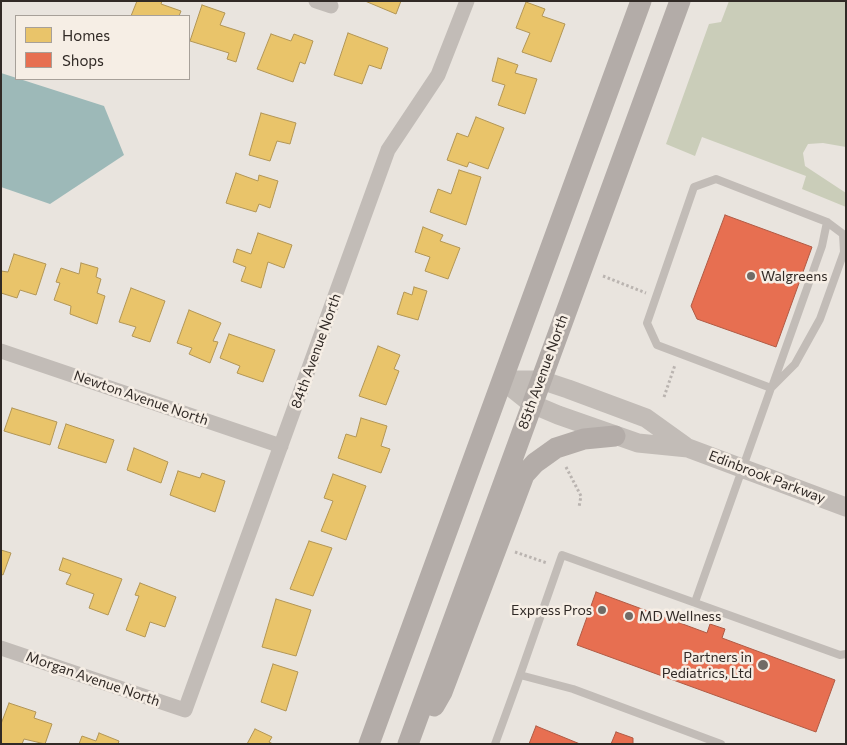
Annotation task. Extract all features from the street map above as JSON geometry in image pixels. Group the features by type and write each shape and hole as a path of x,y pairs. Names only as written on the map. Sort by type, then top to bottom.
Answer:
{"main road":[{"path":"369,744 641,1"},
{"name":"85th Avenue North","path":"408,744 680,1"},
{"path":"408,744 442,692 524,475 535,463 556,448 584,439 615,436"}],"street":[{"path":"316,1 331,6"},
{"name":"84th Avenue North","path":"185,710 388,150 438,75 466,1"},
{"name":"Newton Avenue North","path":"1,351 281,446"},
{"name":"Edinbrook Parkway","path":"502,380 540,380 646,418 688,448"},
{"name":"Edinbrook Parkway","path":"502,380 532,404 615,436 638,443 688,448 846,507"},
{"name":"Morgan Avenue North","path":"1,648 185,710"}],"lane":[{"path":"716,179 827,222 843,234 844,252 820,319 795,364 771,388 657,345 648,323 694,187 716,179"},
{"path":"695,602 822,246 827,222"},
{"path":"495,744 562,555 840,655 846,654"},
{"path":"520,675 573,689 721,744"}],"path":[{"path":"603,276 656,296"},
{"path":"664,397 680,353"},
{"path":"566,467 582,496 579,507"},
{"path":"512,551 558,567"}],"green space":[{"path":"729,1 846,1 846,147 823,143 808,144 803,153 805,166 846,193 846,207 802,189 806,176 702,137 695,156 666,144 709,24 721,22"}],"water":[{"path":"1,73 15,77 15,80 23,80 104,106 124,155 50,204 1,187"}],"building: Homes":[{"path":"137,1 162,1 161,4 181,11 179,15 131,15"},
{"path":"365,1 401,1 396,14"},
{"path":"526,2 545,9 542,16 565,24 551,62 522,52 530,33 516,28"},
{"path":"202,5 225,13 220,25 245,33 236,62 227,59 229,53 190,41"},
{"path":"348,33 388,48 381,69 369,65 362,84 334,75"},
{"path":"271,34 291,41 294,34 313,41 305,64 300,62 293,82 257,69"},
{"path":"498,58 518,65 515,73 537,79 525,114 498,105 505,85 492,81"},
{"path":"261,113 296,123 290,144 277,141 270,161 249,155"},
{"path":"476,117 504,128 488,169 469,162 467,167 447,160 457,133 468,137"},
{"path":"459,170 481,177 466,225 430,212 438,189 451,194"},
{"path":"236,173 258,181 259,175 278,181 270,208 259,204 256,212 226,203"},
{"path":"423,227 443,235 440,241 460,248 448,279 425,271 430,257 415,252"},
{"path":"258,233 292,245 284,268 268,262 261,288 241,281 246,267 233,262 237,249 251,254"},
{"path":"14,254 46,264 36,295 20,290 17,298 1,293 1,271 8,272"},
{"path":"81,263 98,268 96,277 101,279 97,293 105,296 97,324 70,314 71,306 54,300 60,283 56,282 61,268 79,274"},
{"path":"414,287 427,291 418,320 397,314 404,292 412,295"},
{"path":"131,288 165,301 150,342 132,336 136,327 119,322"},
{"path":"189,310 221,323 213,341 218,342 210,363 189,354 192,348 177,343"},
{"path":"229,334 275,350 263,382 237,373 240,366 220,358"},
{"path":"378,346 400,355 394,369 399,371 386,405 359,396"},
{"path":"12,408 57,422 50,445 4,431"},
{"path":"361,418 387,426 381,446 390,449 381,473 338,458 346,434 356,437"},
{"path":"66,424 114,440 106,463 58,448"},
{"path":"134,448 168,462 161,483 127,470"},
{"path":"178,471 200,478 202,473 225,481 215,512 170,495"},
{"path":"333,474 366,486 346,540 321,531 333,501 324,498"},
{"path":"309,541 332,548 313,596 290,589"},
{"path":"1,550 11,553 3,575 1,574"},
{"path":"63,558 122,579 108,615 89,608 94,594 66,584 71,574 59,570"},
{"path":"140,583 176,597 165,627 150,622 145,637 126,630 139,596 135,595"},
{"path":"276,599 311,610 296,656 262,647"},
{"path":"273,664 298,672 286,711 261,702"},
{"path":"9,703 36,712 34,718 52,724 45,744 24,739 22,744 1,744 1,724"},
{"path":"255,729 272,737 269,742 273,744 247,744"},
{"path":"99,733 119,741 118,744 79,744 82,736 96,741"}],"building: Shops":[{"name":"Walgreens","path":"725,215 812,247 776,347 697,319 691,306"},
{"path":"596,592 707,633 710,624 725,629 722,638 835,680 816,732 577,645"},
{"path":"536,726 580,744 529,744"},
{"path":"616,732 633,738 633,744 611,744"}],"place":[{"name":"Walgreens","path":"751,276"},
{"name":"Express Pros","path":"602,610"},
{"name":"MD Wellness","path":"629,616"},
{"name":"Partners in Pediatrics, Ltd","path":"763,665"}]}
